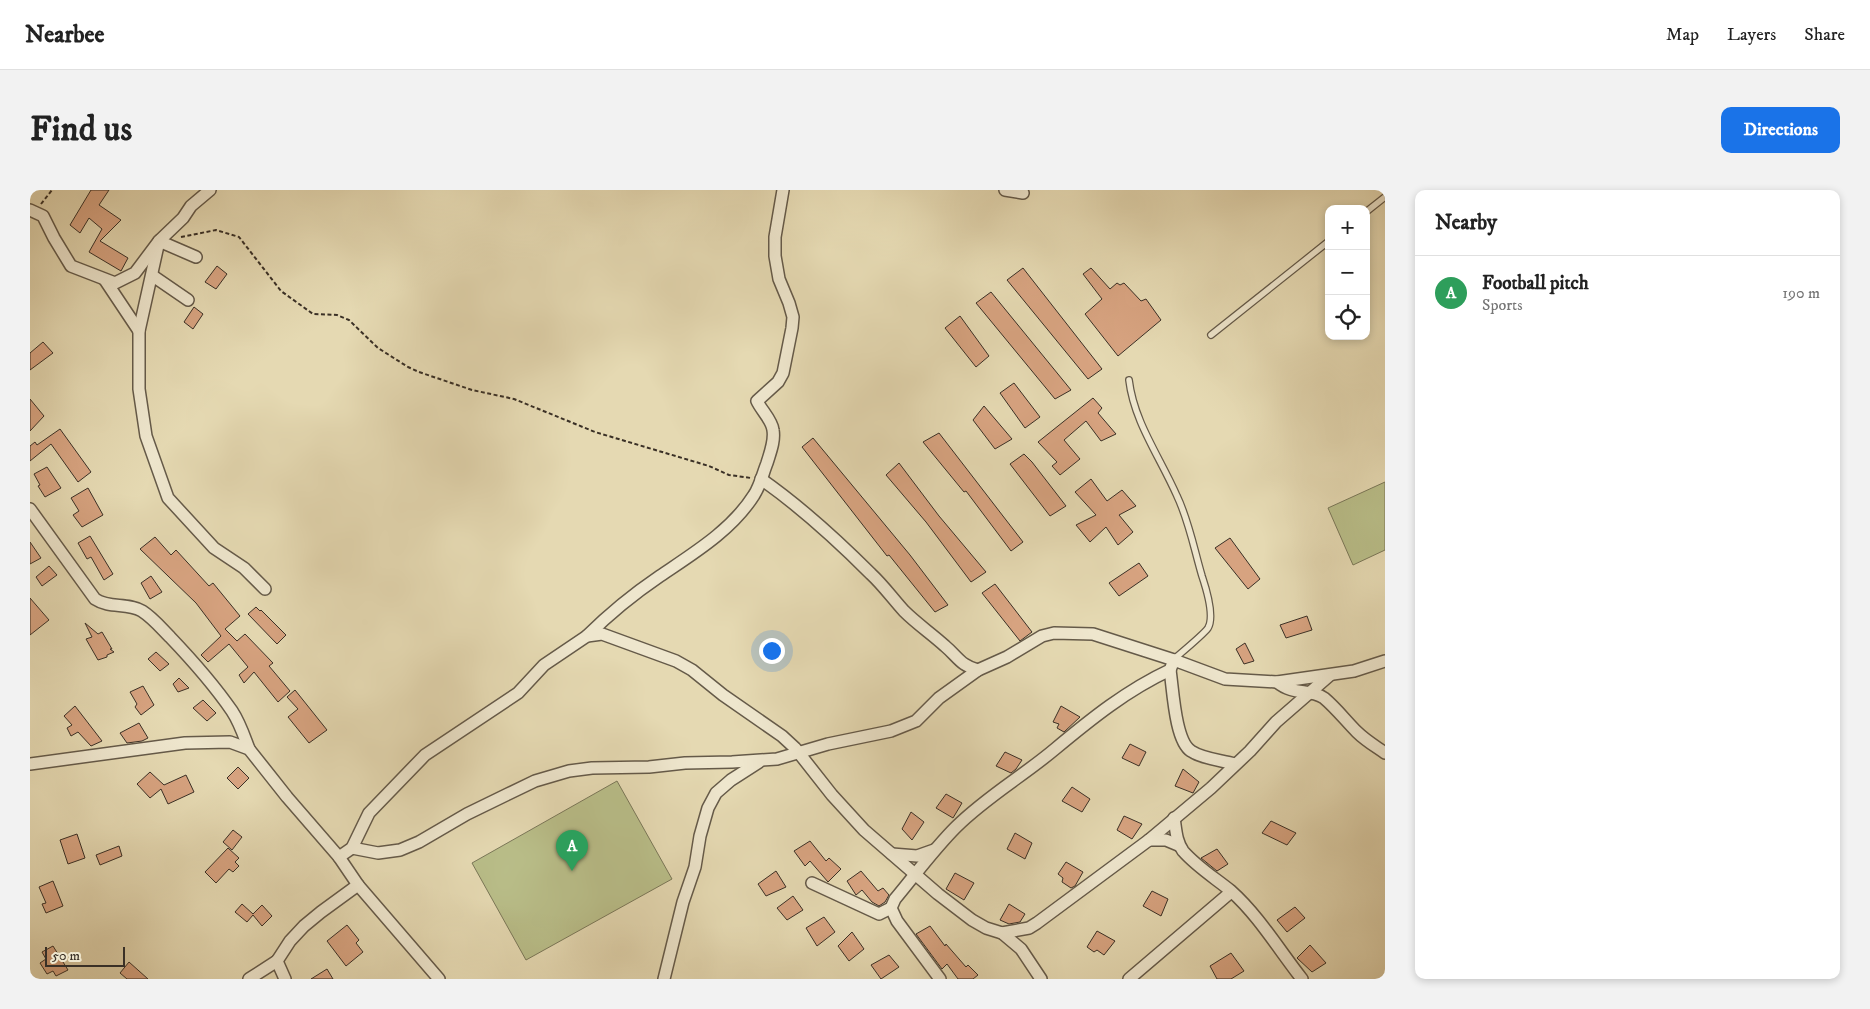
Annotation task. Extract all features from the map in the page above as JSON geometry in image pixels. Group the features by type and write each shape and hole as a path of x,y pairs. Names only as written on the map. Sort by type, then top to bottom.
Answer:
{"street":[{"path":"33,211 43,216 71,266 115,283 135,273 159,241 183,218 191,206 210,190"},
{"path":"339,857 352,848 369,813 425,755 518,693 544,665 587,636 598,625 659,577 696,552 736,518 754,495 771,452 774,432 772,425 760,409 757,400 778,382 783,373 792,328 793,317 779,279 775,256 775,237 783,190"},
{"path":"1005,190 1023,193"},
{"path":"159,241 196,257"},
{"path":"159,241 153,276 139,331 139,389 146,436 168,498 214,548 244,568 265,589"},
{"path":"153,276 188,300"},
{"path":"105,280 139,331"},
{"path":"761,479 790,500 850,553 874,576 905,612 946,647 959,661 968,667 978,670"},
{"path":"30,509 95,599 102,604 133,606 142,611 152,618 182,650 232,712 249,749 287,798 339,857 358,885 439,979"},
{"path":"352,848 378,853 400,850 419,842 461,818 535,781 569,771 649,767 710,761 778,759 828,744 891,732 916,720 939,698 978,670 1007,657 1042,636 1065,632 1092,634 1172,665 1224,679 1277,682 1354,671 1385,661"},
{"path":"587,636 602,634 610,636 692,670 723,695 782,736 864,830 938,894 972,920 986,928 1002,933 1021,949 1042,979"},
{"path":"1172,665 1178,731 1184,744 1190,750 1201,755 1236,764"},
{"path":"812,883 879,914 891,908 895,899 915,874 957,826 991,797 1056,749 1067,738 1138,686 1172,665"},
{"path":"1002,933 1029,928 1149,840 1211,788 1250,752 1276,722 1330,675"},
{"path":"1277,682 1285,689 1294,692 1310,692 1325,699 1344,717 1356,732 1385,754"},
{"path":"30,764 211,742 230,742 249,749"},
{"path":"664,979 683,902 695,867 700,836 708,808 715,795 731,780 760,761"},
{"path":"1174,818 1178,845"},
{"path":"1149,840 1166,840 1178,845 1188,857 1231,892 1277,944 1302,979"},
{"path":"892,854 917,856 936,850"},
{"path":"250,979 277,961 290,941 304,926 358,885"},
{"path":"1129,979 1231,892"},
{"path":"891,908 897,922 940,979"},
{"path":"1021,949 1029,928"},
{"path":"277,961 285,979"}],"lane":[{"path":"1370,209 1385,197"},
{"path":"1212,335 1325,244"},
{"path":"1129,380 1135,413 1171,482 1188,521 1208,594 1210,617 1208,628 1172,665"}],"path":[{"path":"33,211 52,190"},
{"path":"178,237 216,230 239,237 281,291 313,314 336,315 349,320 386,354 419,372 472,390 514,400 596,432 709,466 729,475 761,479"}],"green space":[{"path":"1385,482 1385,550 1353,565 1328,508"},
{"path":"617,781 672,879 526,960 472,863"}],"building":[{"path":"91,190 109,190 99,205 121,220 100,241 128,258 121,271 89,252 102,229 89,218 80,233 70,225"},
{"path":"217,266 227,274 216,289 205,282"},
{"path":"1023,268 1102,369 1088,379 1007,280"},
{"path":"1091,268 1110,289 1117,283 1120,285 1124,283 1141,301 1146,299 1161,320 1118,356 1085,314 1102,299 1083,274"},
{"path":"991,292 1071,390 1055,399 976,303"},
{"path":"194,307 203,314 193,329 184,322"},
{"path":"960,316 989,356 976,367 945,328"},
{"path":"43,342 53,353 30,370 30,353"},
{"path":"1014,383 1040,417 1025,428 1000,393"},
{"path":"1093,398 1102,408 1098,413 1116,434 1101,441 1086,421 1064,440 1080,459 1060,475 1052,466 1057,462 1038,442"},
{"path":"30,399 44,416 30,431"},
{"path":"984,406 1012,439 995,449 973,420"},
{"path":"60,429 91,472 78,482 51,444 30,461 30,446 35,442 37,445"},
{"path":"939,433 1023,542 1011,551 966,491 964,492 923,442"},
{"path":"813,438 910,555 948,605 935,612 889,555 887,556 802,447"},
{"path":"1024,454 1066,506 1050,516 1010,464"},
{"path":"899,463 939,516 986,572 971,582 926,522 886,475"},
{"path":"47,467 61,488 45,497 38,486 40,485 34,474"},
{"path":"1091,479 1107,501 1122,490 1136,506 1119,515 1133,532 1118,545 1106,527 1090,542 1076,525 1096,515 1075,492"},
{"path":"88,488 103,515 82,527 73,515 79,511 71,498"},
{"path":"90,536 113,574 104,580 91,557 87,559 78,543"},
{"path":"155,537 171,555 176,550 209,586 213,583 240,616 225,629 237,641 245,634 273,663 269,666 290,691 278,702 254,672 244,683 239,675 248,667 229,644 208,662 201,655 221,636 196,603 140,549"},
{"path":"1230,538 1260,579 1248,589 1215,548"},
{"path":"30,542 41,558 30,564"},
{"path":"1139,563 1148,576 1119,596 1109,583"},
{"path":"49,566 57,575 42,586 36,577"},
{"path":"151,576 162,592 150,599 141,583"},
{"path":"995,584 1032,632 1020,641 982,593"},
{"path":"30,598 49,620 30,635"},
{"path":"256,607 286,635 277,644 248,614"},
{"path":"1307,616 1312,630 1286,638 1280,625"},
{"path":"85,623 98,634 102,632 112,649 110,649 114,652 98,660 86,639 92,637"},
{"path":"1245,643 1254,661 1244,664 1236,649"},
{"path":"156,652 169,664 160,671 148,659"},
{"path":"179,678 189,688 178,692 173,684"},
{"path":"143,686 154,705 141,715 135,707 137,704 130,692"},
{"path":"295,690 327,730 309,743 288,717 298,709 287,697"},
{"path":"203,700 216,713 207,721 193,708"},
{"path":"75,706 102,741 91,746 78,732 71,736 67,728 72,725 64,716"},
{"path":"1061,706 1080,717 1064,732 1057,728 1059,724 1053,722"},
{"path":"139,723 148,738 142,741 127,743 120,733"},
{"path":"1130,744 1146,752 1139,766 1122,758"},
{"path":"1005,752 1022,760 1011,773 996,766"},
{"path":"238,767 249,778 238,789 227,778"},
{"path":"1183,769 1199,782 1193,793 1175,786"},
{"path":"150,772 164,785 186,775 194,792 168,804 161,789 150,798 137,784"},
{"path":"1072,787 1090,799 1082,812 1062,801"},
{"path":"946,794 962,803 953,818 936,808"},
{"path":"911,812 924,822 912,840 902,829"},
{"path":"1124,816 1142,824 1132,839 1117,830"},
{"path":"1271,821 1296,833 1287,845 1262,833"},
{"path":"233,830 242,837 232,850 223,842"},
{"path":"1015,833 1032,843 1025,859 1007,849"},
{"path":"77,834 85,858 68,864 60,840"},
{"path":"810,841 826,861 829,858 841,869 828,882 810,861 805,866 794,851"},
{"path":"119,846 122,856 100,865 96,855"},
{"path":"228,848 239,858 235,862 239,866 233,872 229,869 216,883 205,872"},
{"path":"1217,849 1228,864 1217,871 1201,858"},
{"path":"1066,862 1083,872 1075,886 1071,888 1062,882 1063,878 1058,874"},
{"path":"776,871 786,887 766,896 758,884"},
{"path":"861,871 878,891 883,888 889,895 885,902 879,906 872,902 862,890 856,895 847,881"},
{"path":"955,873 974,883 964,900 946,889"},
{"path":"53,881 63,906 46,913 42,904 46,903 39,887"},
{"path":"1152,891 1168,899 1161,916 1143,906"},
{"path":"793,896 803,910 787,920 777,908"},
{"path":"242,904 253,914 262,905 272,916 262,926 253,915 247,922 235,912"},
{"path":"1009,904 1025,914 1020,922 1009,924 1000,920"},
{"path":"1295,907 1305,918 1287,932 1277,920"},
{"path":"824,917 835,932 817,946 806,928"},
{"path":"347,925 359,940 356,943 363,952 346,966 327,941"},
{"path":"930,926 945,946 946,944 966,967 968,965 978,975 973,979 958,979 947,964 942,969 916,934"},
{"path":"1097,931 1115,941 1104,955 1097,950 1094,952 1087,947"},
{"path":"852,932 864,949 849,961 838,946"},
{"path":"1310,945 1326,963 1312,972 1297,958"},
{"path":"53,946 68,970 56,976 53,971 47,974 40,963 46,959 42,952"},
{"path":"1231,953 1244,971 1231,979 1217,979 1210,966"},
{"path":"889,955 899,967 881,979 871,965"},
{"path":"129,962 148,979 127,979 120,973"},
{"path":"327,969 333,979 311,979"}],"place":[{"name":"Football pitch","path":"572,871"}]}
